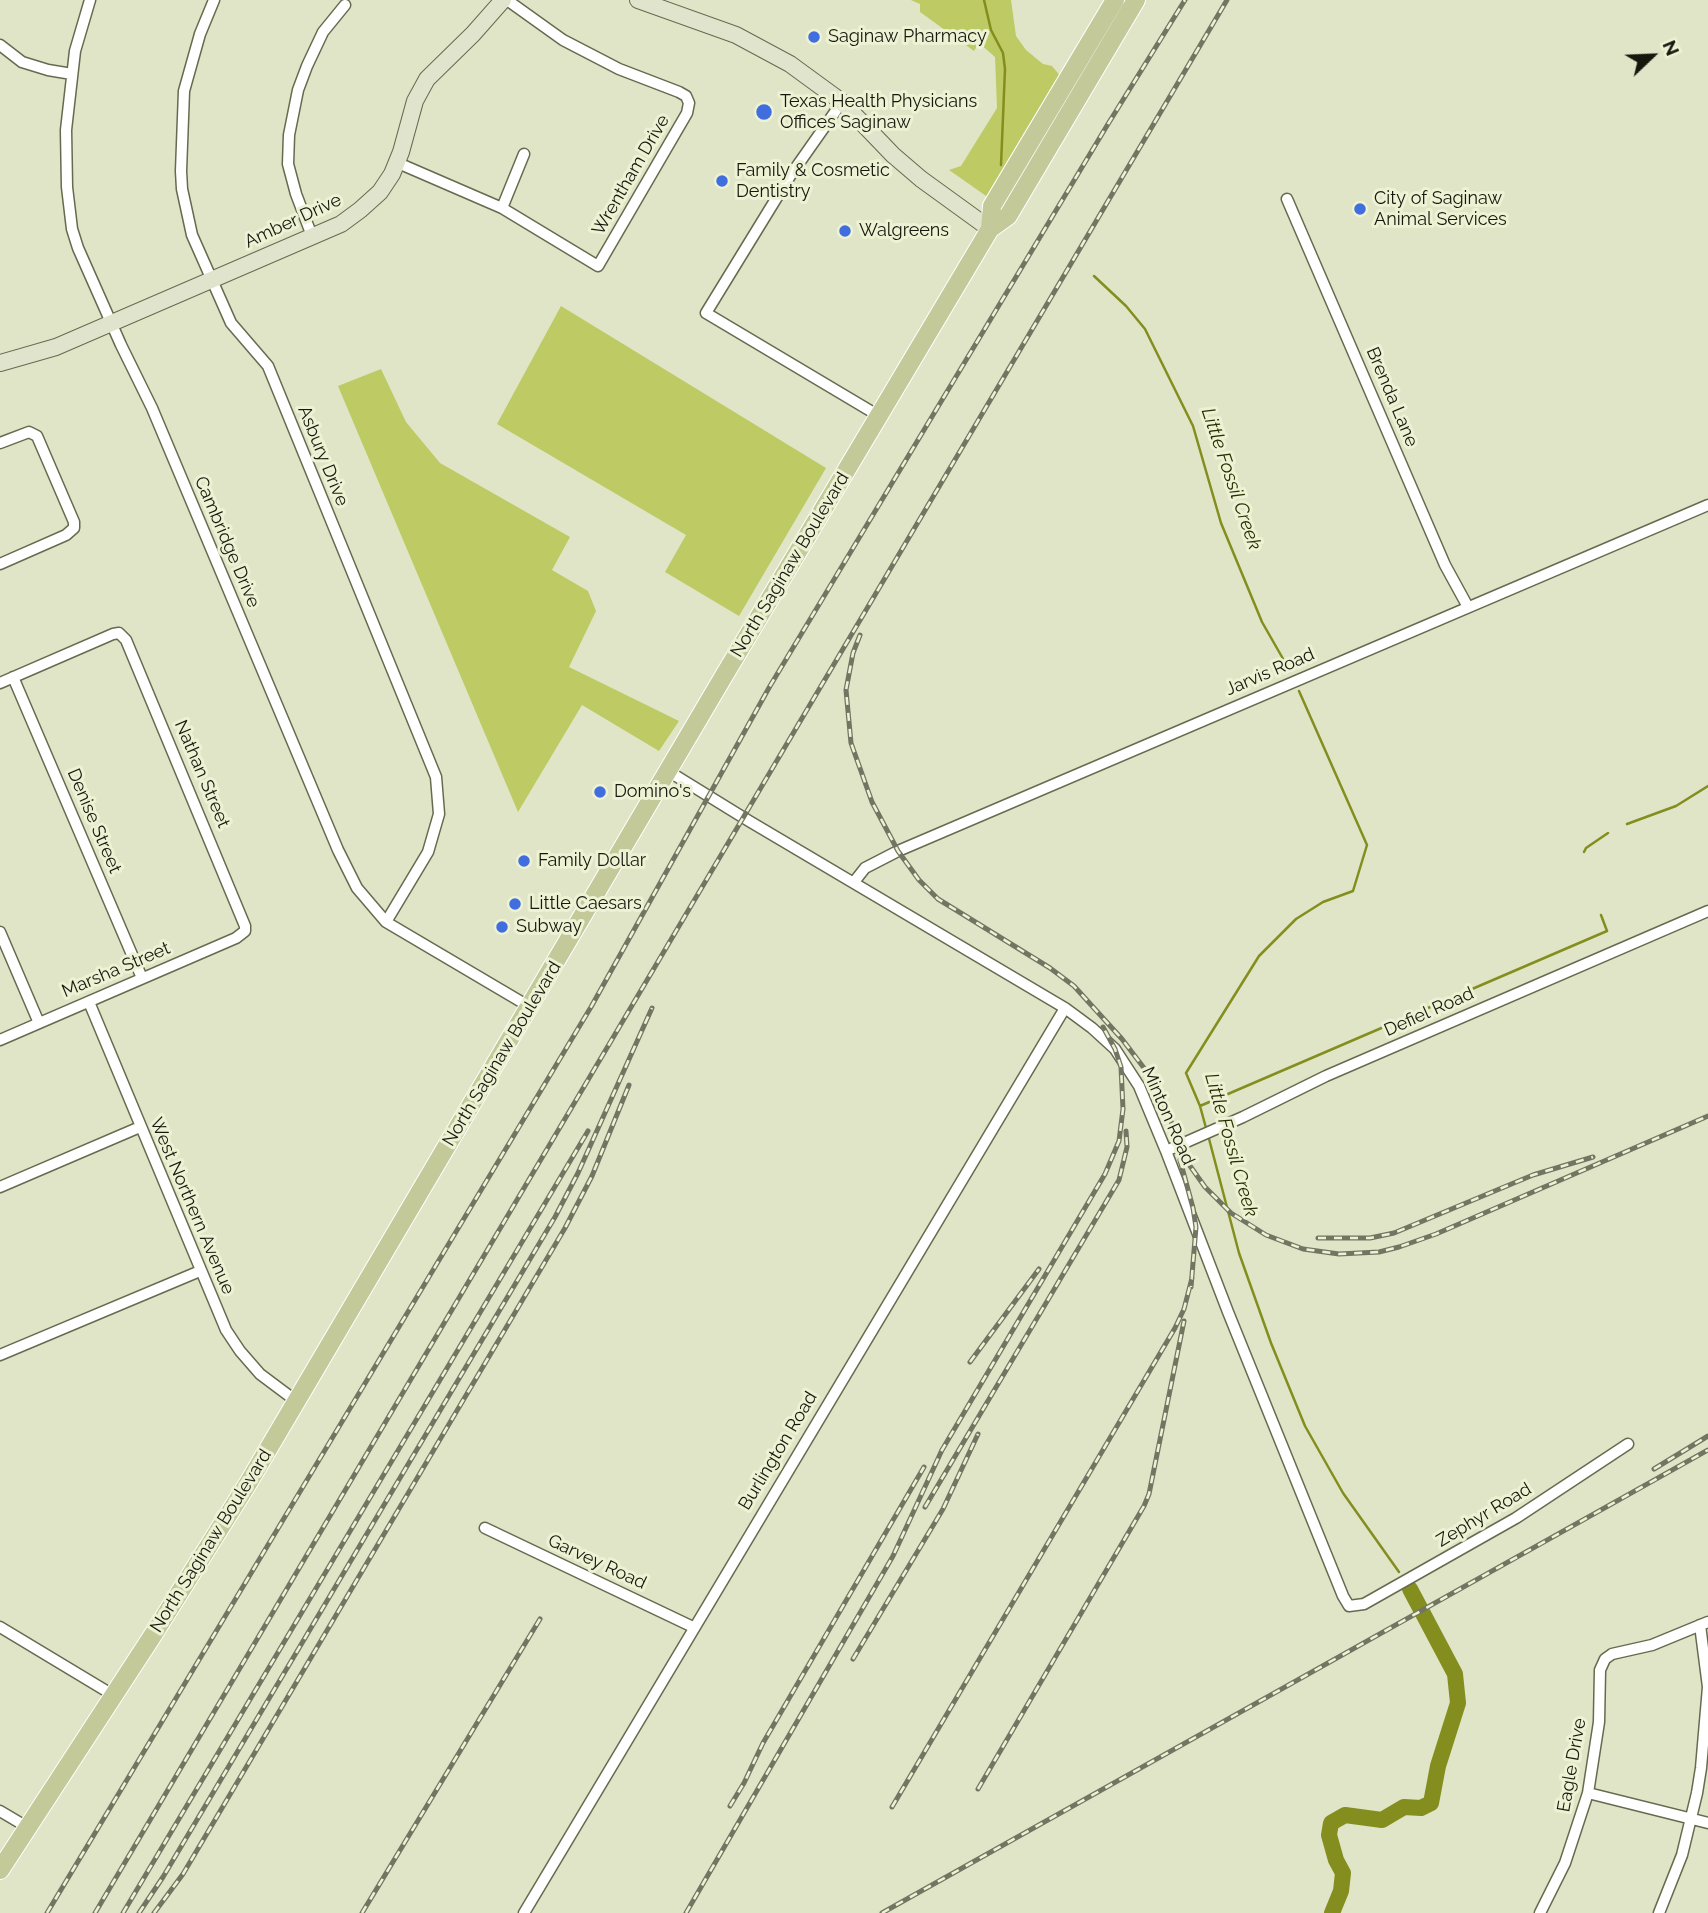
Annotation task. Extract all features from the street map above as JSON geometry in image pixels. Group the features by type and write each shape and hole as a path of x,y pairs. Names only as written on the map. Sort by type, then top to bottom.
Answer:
{"main road":[{"name":"North Saginaw Boulevard","path":"990,229 992,206 1115,0"},
{"name":"North Saginaw Boulevard","path":"0,1870 247,1485 990,229 1008,216 1136,0"}],"street":[{"name":"Cambridge Drive","path":"90,0 75,51 66,130 70,221 78,248 152,408 345,866 365,899 386,922 530,1007"},
{"name":"Asbury Drive","path":"214,0 200,34 184,91 182,189 192,235 231,323 268,366 436,777 439,814 428,852 386,922"},
{"name":"Amber Drive","path":"1,360 56,347 341,224 360,210 387,183 398,163 415,101 427,79 505,0"},
{"name":"Wrentham Drive","path":"502,208 598,266 687,113 688,100 679,92 598,60 505,0"},
{"path":"638,0 727,32 771,52 842,102 893,155 990,229"},
{"path":"312,236 288,164 289,135 298,90 307,66 323,32 345,5"},
{"path":"0,45 22,62 72,74"},
{"path":"842,102 790,176 706,313 879,416"},
{"path":"398,163 502,208 524,154"},
{"name":"Brenda Lane","path":"1287,199 1445,565 1468,607"},
{"path":"0,443 29,432 37,436 73,517 74,528 66,536 0,564"},
{"name":"Jarvis Road","path":"854,882 865,868 898,851 1708,505"},
{"name":"Nathan Street","path":"13,677 113,634 119,634 126,640 245,922 245,931"},
{"path":"0,682 13,677"},
{"name":"Denise Street","path":"13,677 142,978"},
{"name":"Minton Road","path":"668,771 1065,1008 1115,1049 1139,1086 1343,1596 1349,1606 1353,1607"},
{"name":"Defiel Road","path":"1166,1151 1326,1076 1708,911"},
{"name":"Marsha Street","path":"0,1040 236,938 245,931"},
{"path":"0,932 38,1023"},
{"name":"West Northern Avenue","path":"89,1002 221,1319 240,1351 260,1374 296,1401"},
{"name":"Burlington Road","path":"524,1913 1065,1008"},
{"path":"0,1187 140,1127"},
{"path":"0,1355 200,1271"},
{"name":"Zephyr Road","path":"1353,1607 1364,1604 1516,1518 1628,1444"},
{"name":"Garvey Road","path":"485,1528 693,1627"},
{"path":"1659,1913 1682,1855 1699,1780 1707,1714 1704,1623"},
{"name":"Eagle Drive","path":"1540,1913 1565,1863 1588,1793 1598,1735 1600,1670 1605,1659 1612,1654 1652,1645 1704,1623"},
{"path":"0,1628 113,1696"},
{"path":"1588,1793 1708,1823"},
{"path":"0,1811 27,1827"}],"green space":[{"path":"911,0 1011,0 1016,36 1026,50 1043,64 1052,66 1062,78 989,198 949,170 961,166 997,108 995,57 979,43 974,51 920,12 920,4"},
{"path":"561,306 826,468 739,616 665,572 686,535 497,424"},
{"path":"381,369 406,422 440,463 570,537 552,570 588,591 596,611 569,667 679,721 659,751 582,705 518,812 338,386"}],"waterway":[{"name":"Little Fossil Creek","path":"984,0 991,30 1003,53 1005,69 1001,165"},
{"name":"Little Fossil Creek","path":"1094,276 1126,306 1145,329 1193,426 1221,523 1262,622 1290,671"},
{"name":"Little Fossil Creek","path":"1206,1128 1186,1073 1259,956 1296,919 1323,902 1353,891 1367,845 1299,691"},
{"path":"1627,824 1676,806 1708,786"},
{"path":"1584,852 1608,833"},
{"path":"1200,1106 1607,931 1601,915"},
{"name":"Little Fossil Creek","path":"1208,1135 1239,1253 1271,1343 1305,1426 1343,1493 1399,1572"},
{"name":"Little Fossil Creek","path":"1332,1913 1341,1891 1343,1873 1329,1835 1331,1823 1345,1815 1382,1820 1404,1807 1421,1808 1431,1803 1438,1766 1458,1703 1455,1674 1410,1589"}],"railway":[{"path":"47,1913 591,1007 770,686 1185,0"},
{"path":"95,1913 1227,0"},
{"path":"860,635 853,653 846,690 851,743 872,802 898,851 919,880 938,899 1050,968 1074,986 1122,1039 1147,1072 1163,1102 1188,1163 1205,1187 1231,1213 1266,1235 1303,1249 1339,1254 1379,1252 1399,1247 1436,1234 1708,1116"},
{"path":"139,1913 163,1877 555,1217 578,1173 652,1008"},
{"path":"686,1913 893,1556 942,1450 1105,1174 1119,1141 1123,1109 1121,1067 1103,1027"},
{"path":"154,1913 183,1874 565,1228 592,1176 629,1085"},
{"path":"123,1913 588,1131"},
{"path":"925,1507 1119,1180 1127,1147 1126,1131"},
{"path":"1318,1238 1370,1238 1394,1233 1533,1175 1593,1157"},
{"path":"1180,1160 1196,1227 1191,1287"},
{"path":"970,1362 1039,1269"},
{"path":"892,1807 1175,1328 1184,1309 1192,1278"},
{"path":"978,1789 1144,1506 1149,1494 1184,1321"},
{"path":"853,1659 943,1509 978,1434"},
{"path":"1654,1469 1708,1436"},
{"path":"882,1913 1708,1450"},
{"path":"730,1806 763,1743 924,1467"},
{"path":"362,1913 540,1619"}],"place":[{"name":"Saginaw Pharmacy","path":"814,37"},
{"name":"Texas Health Physicians Offices Saginaw","path":"764,112"},
{"name":"Family & Cosmetic Dentistry","path":"722,181"},
{"name":"City of Saginaw Animal Services","path":"1360,209"},
{"name":"Walgreens","path":"845,231"},
{"name":"Domino's","path":"600,792"},
{"name":"Family Dollar","path":"524,861"},
{"name":"Little Caesars","path":"515,904"},
{"name":"Subway","path":"502,927"}]}
